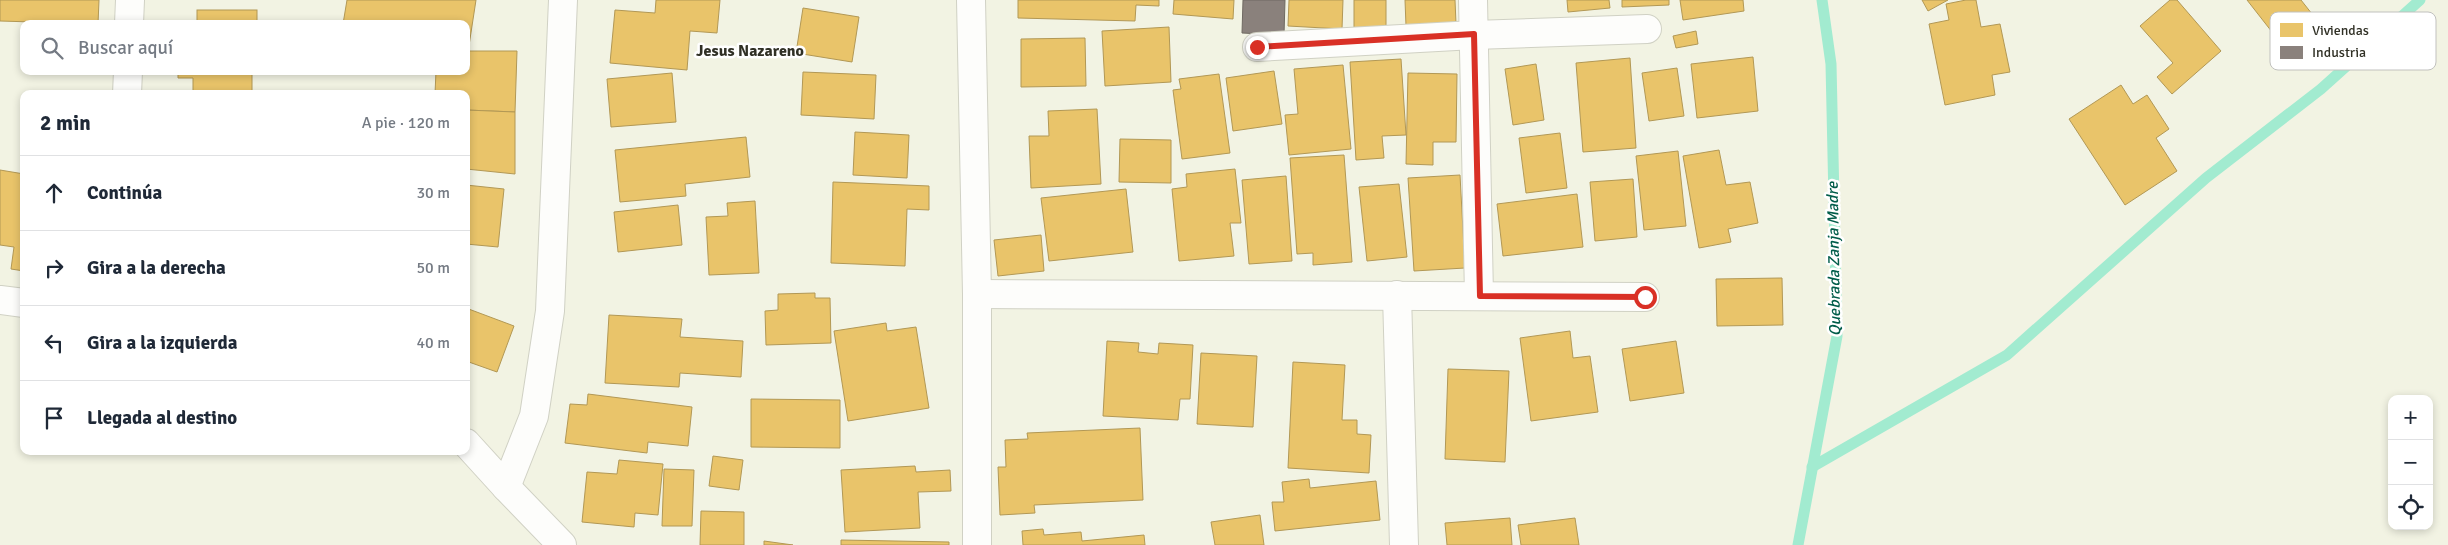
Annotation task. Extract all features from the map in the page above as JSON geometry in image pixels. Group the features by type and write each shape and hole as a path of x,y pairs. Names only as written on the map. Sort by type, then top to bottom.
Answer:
{"street":[{"path":"130,0 130,20"},
{"path":"506,487 534,416 550,311 562,0"},
{"path":"971,0 977,294 977,545"},
{"path":"1473,0 1480,296"},
{"path":"1257,47 1474,34 1647,29"},
{"path":"127,90 128,75"},
{"path":"977,294 1645,297"},
{"path":"1397,295 1404,545"},
{"path":"0,300 20,302"},
{"path":"470,447 562,545"}],"building: Viviendas":[{"path":"0,0 99,0 98,20 0,21"},
{"path":"347,0 476,0 470,39 470,20 344,20"},
{"path":"656,0 720,0 717,33 690,31 687,70 610,63 615,10 655,13"},
{"path":"1018,0 1159,0 1159,6 1136,5 1135,21 1018,18"},
{"path":"1174,0 1234,0 1233,19 1173,14"},
{"path":"1289,0 1343,0 1342,29 1288,26"},
{"path":"1354,0 1386,0 1386,27 1354,28"},
{"path":"1405,0 1455,0 1456,24 1406,26"},
{"path":"1567,0 1609,0 1610,8 1568,12"},
{"path":"1622,0 1669,0 1669,5 1622,7"},
{"path":"1680,0 1743,0 1744,11 1683,20"},
{"path":"1922,0 1948,0 1928,11"},
{"path":"1976,0 1981,27 2000,24 2010,72 1992,75 1995,95 1945,105 1929,24 1949,20 1946,4"},
{"path":"2170,0 2177,0 2221,51 2172,94 2157,77 2173,63 2140,26"},
{"path":"2247,0 2301,0 2310,12 2270,12 2270,29"},
{"path":"803,8 859,17 852,62 796,53"},
{"path":"197,10 257,10 257,20 197,20"},
{"path":"1169,27 1171,82 1105,86 1102,31"},
{"path":"1696,31 1698,44 1676,48 1673,36"},
{"path":"1085,38 1086,86 1021,87 1021,39"},
{"path":"470,51 517,51 515,112 470,110 470,90 435,90 436,75 470,75"},
{"path":"1753,57 1758,111 1697,118 1691,64"},
{"path":"1630,58 1636,148 1583,152 1576,63"},
{"path":"1401,59 1406,135 1382,136 1384,158 1356,160 1350,62"},
{"path":"1536,64 1544,120 1513,125 1505,69"},
{"path":"1343,65 1351,149 1289,155 1285,115 1298,114 1294,69"},
{"path":"1677,68 1684,116 1649,121 1642,73"},
{"path":"1274,71 1282,124 1233,131 1226,78"},
{"path":"803,72 876,75 874,119 801,115"},
{"path":"672,73 676,122 611,127 607,79"},
{"path":"1408,73 1457,74 1456,142 1433,142 1433,165 1406,164"},
{"path":"1219,74 1230,153 1182,159 1173,90 1181,89 1179,79"},
{"path":"178,75 252,75 252,90 193,90 193,78 178,78"},
{"path":"2121,85 2133,104 2147,95 2169,129 2156,138 2177,171 2125,205 2069,119"},
{"path":"1097,109 1101,184 1031,188 1029,136 1049,136 1048,111"},
{"path":"470,110 515,112 515,174 470,169"},
{"path":"855,132 909,135 907,178 853,175"},
{"path":"1560,133 1567,188 1526,193 1519,138"},
{"path":"746,137 750,177 685,184 686,196 620,202 615,150"},
{"path":"1120,139 1171,140 1171,183 1119,182"},
{"path":"1719,150 1726,185 1750,182 1758,223 1728,229 1731,242 1699,248 1683,156"},
{"path":"1678,151 1686,226 1644,230 1636,156"},
{"path":"1344,155 1352,262 1313,265 1313,253 1297,254 1290,158"},
{"path":"1235,169 1241,223 1230,223 1234,256 1179,261 1172,189 1187,187 1186,174"},
{"path":"0,170 20,173 20,270 11,269 14,247 0,245"},
{"path":"1460,175 1465,268 1414,271 1408,178"},
{"path":"1286,176 1292,261 1249,264 1242,180"},
{"path":"1633,179 1637,237 1595,241 1590,182"},
{"path":"833,182 929,186 929,210 907,209 905,266 831,263"},
{"path":"1399,184 1407,257 1367,261 1359,187"},
{"path":"470,185 504,189 498,247 470,244"},
{"path":"1126,189 1133,252 1049,261 1041,198"},
{"path":"1577,194 1583,247 1503,256 1497,204"},
{"path":"755,201 759,273 709,275 706,217 728,216 727,203"},
{"path":"678,205 682,245 618,252 614,212"},
{"path":"1041,235 1044,271 998,276 994,240"},
{"path":"1782,278 1783,325 1717,326 1716,279"},
{"path":"815,293 815,298 830,298 831,343 766,345 765,311 778,310 778,294"},
{"path":"470,310 514,326 497,372 470,362"},
{"path":"609,315 682,319 680,337 743,341 741,377 680,373 679,387 605,383"},
{"path":"886,323 887,331 916,327 929,408 848,421 834,331"},
{"path":"1570,331 1573,358 1590,356 1598,412 1531,421 1520,338"},
{"path":"1107,341 1139,343 1138,352 1158,354 1159,343 1193,345 1190,399 1180,399 1178,420 1103,416"},
{"path":"1676,341 1684,393 1630,401 1622,349"},
{"path":"1201,353 1257,356 1253,427 1197,424"},
{"path":"1293,362 1345,365 1342,420 1357,420 1357,434 1371,435 1369,473 1288,468"},
{"path":"1448,369 1509,371 1505,462 1445,459"},
{"path":"588,394 692,407 688,446 648,442 647,453 565,443 570,404 587,405"},
{"path":"751,399 840,400 840,448 751,447"},
{"path":"1140,428 1143,500 1034,505 1035,513 1000,515 998,467 1006,467 1005,440 1028,439 1027,433"},
{"path":"713,456 743,460 739,490 709,486"},
{"path":"619,460 663,464 658,515 635,513 634,527 582,522 587,472 617,474"},
{"path":"915,466 916,472 950,470 951,491 918,492 920,528 845,532 841,470"},
{"path":"664,469 694,470 692,526 662,526"},
{"path":"1309,479 1310,488 1376,481 1380,520 1275,531 1272,502 1284,502 1282,482"},
{"path":"701,511 744,512 744,545 700,545"},
{"path":"1260,515 1264,545 1215,545 1211,522"},
{"path":"1510,518 1512,545 1447,545 1445,523"},
{"path":"1575,518 1579,545 1521,545 1518,525"},
{"path":"1043,529 1044,535 1081,532 1082,541 1144,535 1145,545 1023,545 1022,531"},
{"path":"841,540 949,542 949,545 841,545"},
{"path":"764,541 793,545 764,545"}],"building: Industria":[{"path":"1243,0 1285,0 1284,35 1242,33"}],"waterway":[{"name":"Quebrada Zanja Madre","path":"1798,545 1837,336 1831,64 1822,0"},
{"path":"2407,12 2420,0"},
{"path":"1812,467 2007,355 2206,178 2321,89 2342,70"}],"district":[{"name":"Jesus Nazareno","path":"750,51"}],"route":[{"path":"1257,47 1474,34 1480,296 1645,297"}]}
